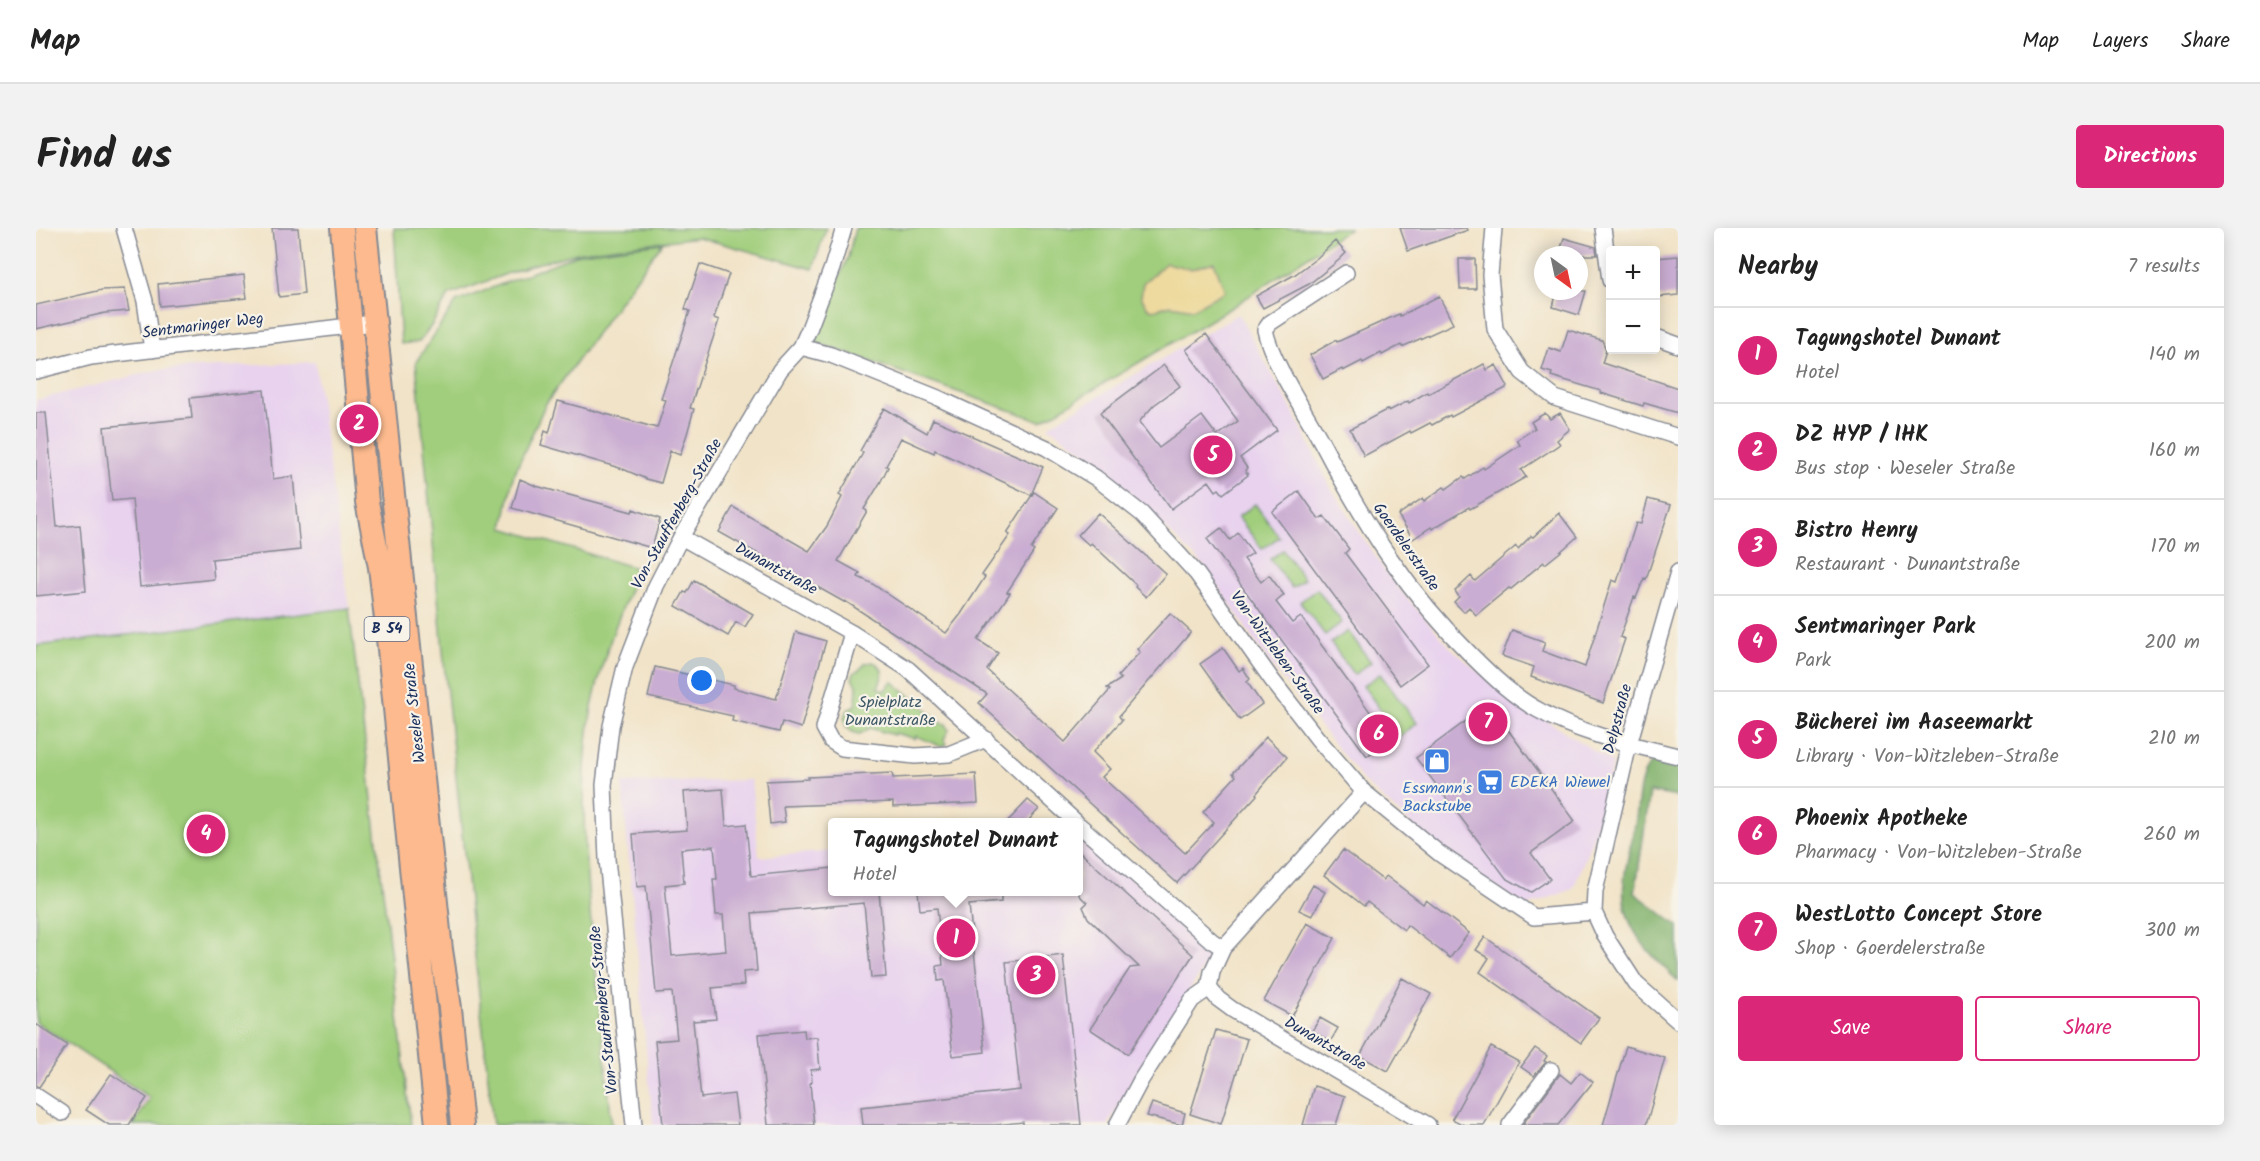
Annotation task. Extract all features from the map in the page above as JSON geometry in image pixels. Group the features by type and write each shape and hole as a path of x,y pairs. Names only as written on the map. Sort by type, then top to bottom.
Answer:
{"main road":[{"name":"Weseler Straße","path":"342,228 368,502 387,619 438,1125"},
{"name":"Weseler Straße","path":"365,228 441,950 450,1008 462,1125"}],"street":[{"name":"Von-Stauffenberg-Straße","path":"634,1125 607,859 604,785 611,726 625,667 656,586 681,537 780,370 801,347 832,268 844,228"},
{"path":"1494,228 1490,275 1495,329 1522,372 1555,398 1678,437"},
{"path":"1603,228 1606,248"},
{"path":"125,231 144,301 152,350"},
{"name":"Goerdelerstraße","path":"1346,273 1270,323 1265,330 1278,363 1369,529 1398,572 1439,623 1499,682 1540,711 1590,732 1678,756"},
{"name":"Sentmaringer Weg","path":"36,371 91,357 375,323"},
{"path":"1660,338 1678,345"},
{"name":"Von-Witzleben-Straße","path":"801,347 831,355 938,398 1047,448 1096,478 1142,514 1197,574 1272,680 1317,738 1364,792 1440,854 1534,917 1594,912"},
{"name":"Dunantstraße","path":"681,537 852,633 908,669 1072,818"},
{"name":"Delpstraße","path":"1594,912 1595,891 1629,744 1678,572"},
{"path":"852,633 824,728 831,741 842,748 915,756 949,754 986,739"},
{"path":"1117,1125 1141,1080 1192,1000 1209,988 1212,972 1223,948 1364,792"},
{"name":"Dunantstraße","path":"1083,828 1212,941 1223,948"},
{"path":"1594,912 1605,936 1636,984 1678,1021"},
{"name":"Dunantstraße","path":"1209,988 1218,999 1233,1010 1428,1125"},
{"path":"1510,1125 1551,1070"},
{"path":"36,1096 62,1113"}],"shaded area":[{"path":"1238,314 1294,413 1331,488 1388,576 1450,647 1494,686 1613,763 1597,827 1573,889 1525,907 1439,849 1365,783 1271,665 1205,567 1094,458 1048,426"},
{"path":"315,362 349,608 36,646 36,400 158,370"},
{"path":"751,780 759,857 828,851 828,896 1083,896 1083,835 1213,953 1134,1077 1108,1125 653,1125 622,783"}],"green space":[{"path":"394,228 826,228 813,269 698,237 581,252 528,266 449,295 419,342 401,344"},
{"path":"855,228 1350,228 1237,304 1041,421 812,341 848,257"},
{"path":"662,243 545,405 513,477 503,528 639,569 616,626 597,685 589,725 584,782 588,896 612,1125 493,1125 446,683 416,362 456,302 581,253"},
{"path":"1255,504 1279,537 1262,549 1238,517"},
{"path":"1283,550 1304,579 1292,588 1270,559"},
{"path":"1317,589 1342,622 1325,635 1300,602"},
{"path":"349,608 411,1125 133,1125 150,1098 36,1022 36,646"},
{"path":"1348,631 1371,662 1354,675 1331,643"},
{"name":"Spielplatz Dunantstraße","path":"873,662 882,669 878,687 884,691 892,681 933,715 929,720 933,724 937,722 946,724 949,730 944,739 947,744 942,747 916,736 915,739 870,728 860,734 849,730 844,721 846,712 856,705 857,685 852,679 854,672 866,663"},
{"path":"1380,674 1417,723 1400,736 1363,686"},
{"path":"1652,762 1678,767 1678,797 1650,792 1635,893 1678,926 1678,981 1638,937 1626,911 1624,897 1625,873 1640,788 1644,774"}],"sand":[{"path":"1214,262 1225,291 1193,309 1171,305 1153,310 1148,308 1141,297 1143,283 1166,263 1191,269"}],"building":[{"path":"272,228 298,228 304,294 279,297"},
{"path":"1400,228 1467,228 1468,230 1408,251"},
{"path":"1564,238 1596,247 1597,255 1588,255 1588,246 1562,246"},
{"path":"1335,241 1346,253 1339,260 1309,284 1263,308 1256,296 1294,275"},
{"path":"1678,256 1678,295 1660,297 1660,258"},
{"path":"1459,259 1475,259 1476,289 1460,289"},
{"path":"700,264 729,274 714,318 719,320 690,408 694,409 687,434 680,455 670,451 661,483 623,469 541,445 545,431 549,433 558,401 657,428 666,400 661,399 690,311 685,309"},
{"path":"244,275 247,298 160,306 158,284"},
{"path":"125,289 129,311 105,313 36,329 36,305 102,290"},
{"path":"1439,296 1453,324 1402,347 1401,345 1382,355 1381,353 1363,363 1362,361 1343,371 1342,369 1323,379 1310,355 1336,340 1337,342 1399,314 1400,316"},
{"path":"1555,300 1583,300 1579,315 1553,307"},
{"path":"1568,330 1602,340 1606,350 1602,363 1678,388 1678,413 1644,403 1643,406 1601,393 1601,391 1551,376 1552,373 1542,370 1549,348 1561,352"},
{"path":"1206,334 1277,430 1240,458 1247,468 1245,470 1248,475 1223,494 1219,489 1216,491 1209,481 1171,509 1100,413 1164,365 1180,386 1154,405 1139,422 1159,448 1202,416 1217,436 1238,421 1186,350"},
{"path":"1484,364 1487,370 1496,365 1508,387 1451,417 1450,415 1432,425 1430,423 1411,433 1410,431 1364,456 1350,429 1388,409 1389,411 1408,401 1409,403 1427,392 1428,394"},
{"path":"264,390 273,479 293,476 300,550 212,559 214,579 140,587 132,499 112,501 104,427 192,418 190,398"},
{"path":"884,408 927,433 933,419 1043,467 1031,495 935,450 934,453 901,438 880,483 864,509 867,511 838,561 860,573 858,577 871,583 946,633 985,577 982,575 1010,535 1007,533 1034,492 1058,508 1031,549 1034,551 1007,592 1010,593 978,640 998,653 987,670 1065,742 1110,690 1107,688 1121,679 1118,676 1140,652 1137,649 1170,613 1191,632 1119,716 1122,720 1093,752 1110,769 1102,777 1185,853 1214,822 1203,812 1236,776 1233,773 1266,737 1287,757 1257,795 1177,883 979,703 987,694 845,601 719,532 733,507 809,551 827,526 842,497 839,495 863,453 860,451"},
{"path":"36,413 46,413 57,527 80,525 86,591 36,596"},
{"path":"1545,413 1550,419 1560,413 1570,429 1557,440 1560,444 1521,470 1526,477 1432,529 1431,527 1413,539 1398,515 1423,498 1424,501 1444,487 1446,489 1463,477 1465,479 1483,467 1484,469 1520,445 1517,440 1535,428 1531,422"},
{"path":"520,479 536,486 632,512 633,509 660,519 652,548 512,508"},
{"path":"1299,491 1319,519 1324,516 1349,549 1345,553 1428,664 1400,685 1272,512"},
{"path":"1648,499 1671,505 1646,579 1644,578 1636,598 1634,597 1620,637 1625,639 1603,703 1531,677 1534,667 1502,656 1512,630 1545,642 1542,651 1585,667 1612,580 1617,582 1636,523 1641,524"},
{"path":"1098,513 1166,574 1146,597 1091,543 1089,545 1078,535"},
{"path":"1559,513 1577,537 1559,553 1511,589 1509,588 1476,615 1469,607 1464,612 1454,602 1459,597 1455,591 1471,576 1475,581 1516,546 1518,549 1531,536 1533,537"},
{"path":"1221,528 1230,540 1238,533 1253,553 1244,559 1261,582 1269,575 1284,595 1276,602 1292,623 1301,617 1390,739 1367,756 1207,539"},
{"path":"694,580 753,614 745,627 736,622 728,636 676,606"},
{"path":"796,632 826,641 801,728 782,722 779,732 732,721 733,716 648,697 655,667 734,685 734,688 776,699"},
{"path":"1223,648 1239,671 1243,668 1250,679 1247,682 1262,704 1240,720 1200,664"},
{"name":"EDEKA Wiewel","path":"1489,704 1575,821 1531,853 1550,879 1531,892 1506,878 1416,758"},
{"path":"892,773 893,778 976,774 978,803 893,807 893,802 783,806 785,822 770,824 766,781"},
{"path":"723,789 726,826 746,824 751,876 828,868 828,896 879,896 886,977 871,978 864,903 752,913 757,971 743,972 744,985 712,988 716,1019 693,1021 701,1098 734,1094 738,1125 663,1125 655,1041 677,1039 672,992 656,993 646,886 637,887 633,834 687,830 684,792","holes":["714,846 717,879 713,879 716,915 723,915 726,951 672,956 665,885 684,883 681,849"]},
{"path":"1028,800 1039,809 1031,818 1011,818"},
{"path":"1343,850 1383,880 1386,876 1423,904 1426,900 1469,933 1450,958 1407,925 1404,930 1367,902 1364,906 1324,875"},
{"path":"1083,855 1193,955 1128,1054 1090,1029 1130,968 1139,967 1088,918 1083,907 1087,903 1080,896 1083,896"},
{"path":"1313,885 1325,892 1312,916 1299,910"},
{"path":"919,896 1001,896 1001,902 969,905 985,1052 953,1056 944,980 938,981 937,966 943,965 937,908 920,910"},
{"path":"1307,923 1335,938 1292,1016 1264,1001"},
{"path":"1485,937 1599,1018 1581,1043 1480,972 1489,958 1476,950"},
{"path":"1063,955 1081,1125 1023,1125 1023,1122 995,1125 863,1125 861,1107 1020,1090 1006,962"},
{"path":"1402,978 1431,994 1388,1071 1360,1056"},
{"path":"1320,1018 1338,1028 1330,1042 1312,1031"},
{"path":"36,1024 67,1045 39,1087 36,1086"},
{"path":"804,1030 805,1038 817,1037 820,1069 811,1070 812,1082 810,1083 814,1125 768,1125 759,1034"},
{"path":"1216,1030 1247,1039 1221,1124 1190,1114"},
{"path":"1626,1046 1665,1058 1646,1125 1603,1125"},
{"path":"1491,1047 1519,1062 1484,1125 1464,1125 1452,1119"},
{"path":"1535,1048 1547,1056 1544,1061 1546,1062 1534,1076 1521,1067"},
{"path":"1580,1072 1593,1082 1558,1125 1522,1125 1560,1074 1571,1083"},
{"path":"111,1074 147,1098 129,1125 109,1125 86,1110"},
{"path":"1314,1086 1345,1096 1336,1125 1303,1125"},
{"path":"1152,1103 1185,1113 1182,1125 1147,1116"}],"place":[{"name":"DZ HYP / IHK","path":"359,424"},
{"name":"Bücherei im Aaseemarkt","path":"1213,455"},
{"name":"WestLotto Concept Store","path":"1488,722"},
{"name":"Phoenix Apotheke","path":"1379,734"},
{"name":"Essmann's Backstube","path":"1437,761"},
{"name":"EDEKA Wiewel","path":"1490,782"},
{"name":"Sentmaringer Park","path":"206,834"},
{"name":"Tagungshotel Dunant","path":"956,938"},
{"name":"Bistro Henry","path":"1036,975"}]}
